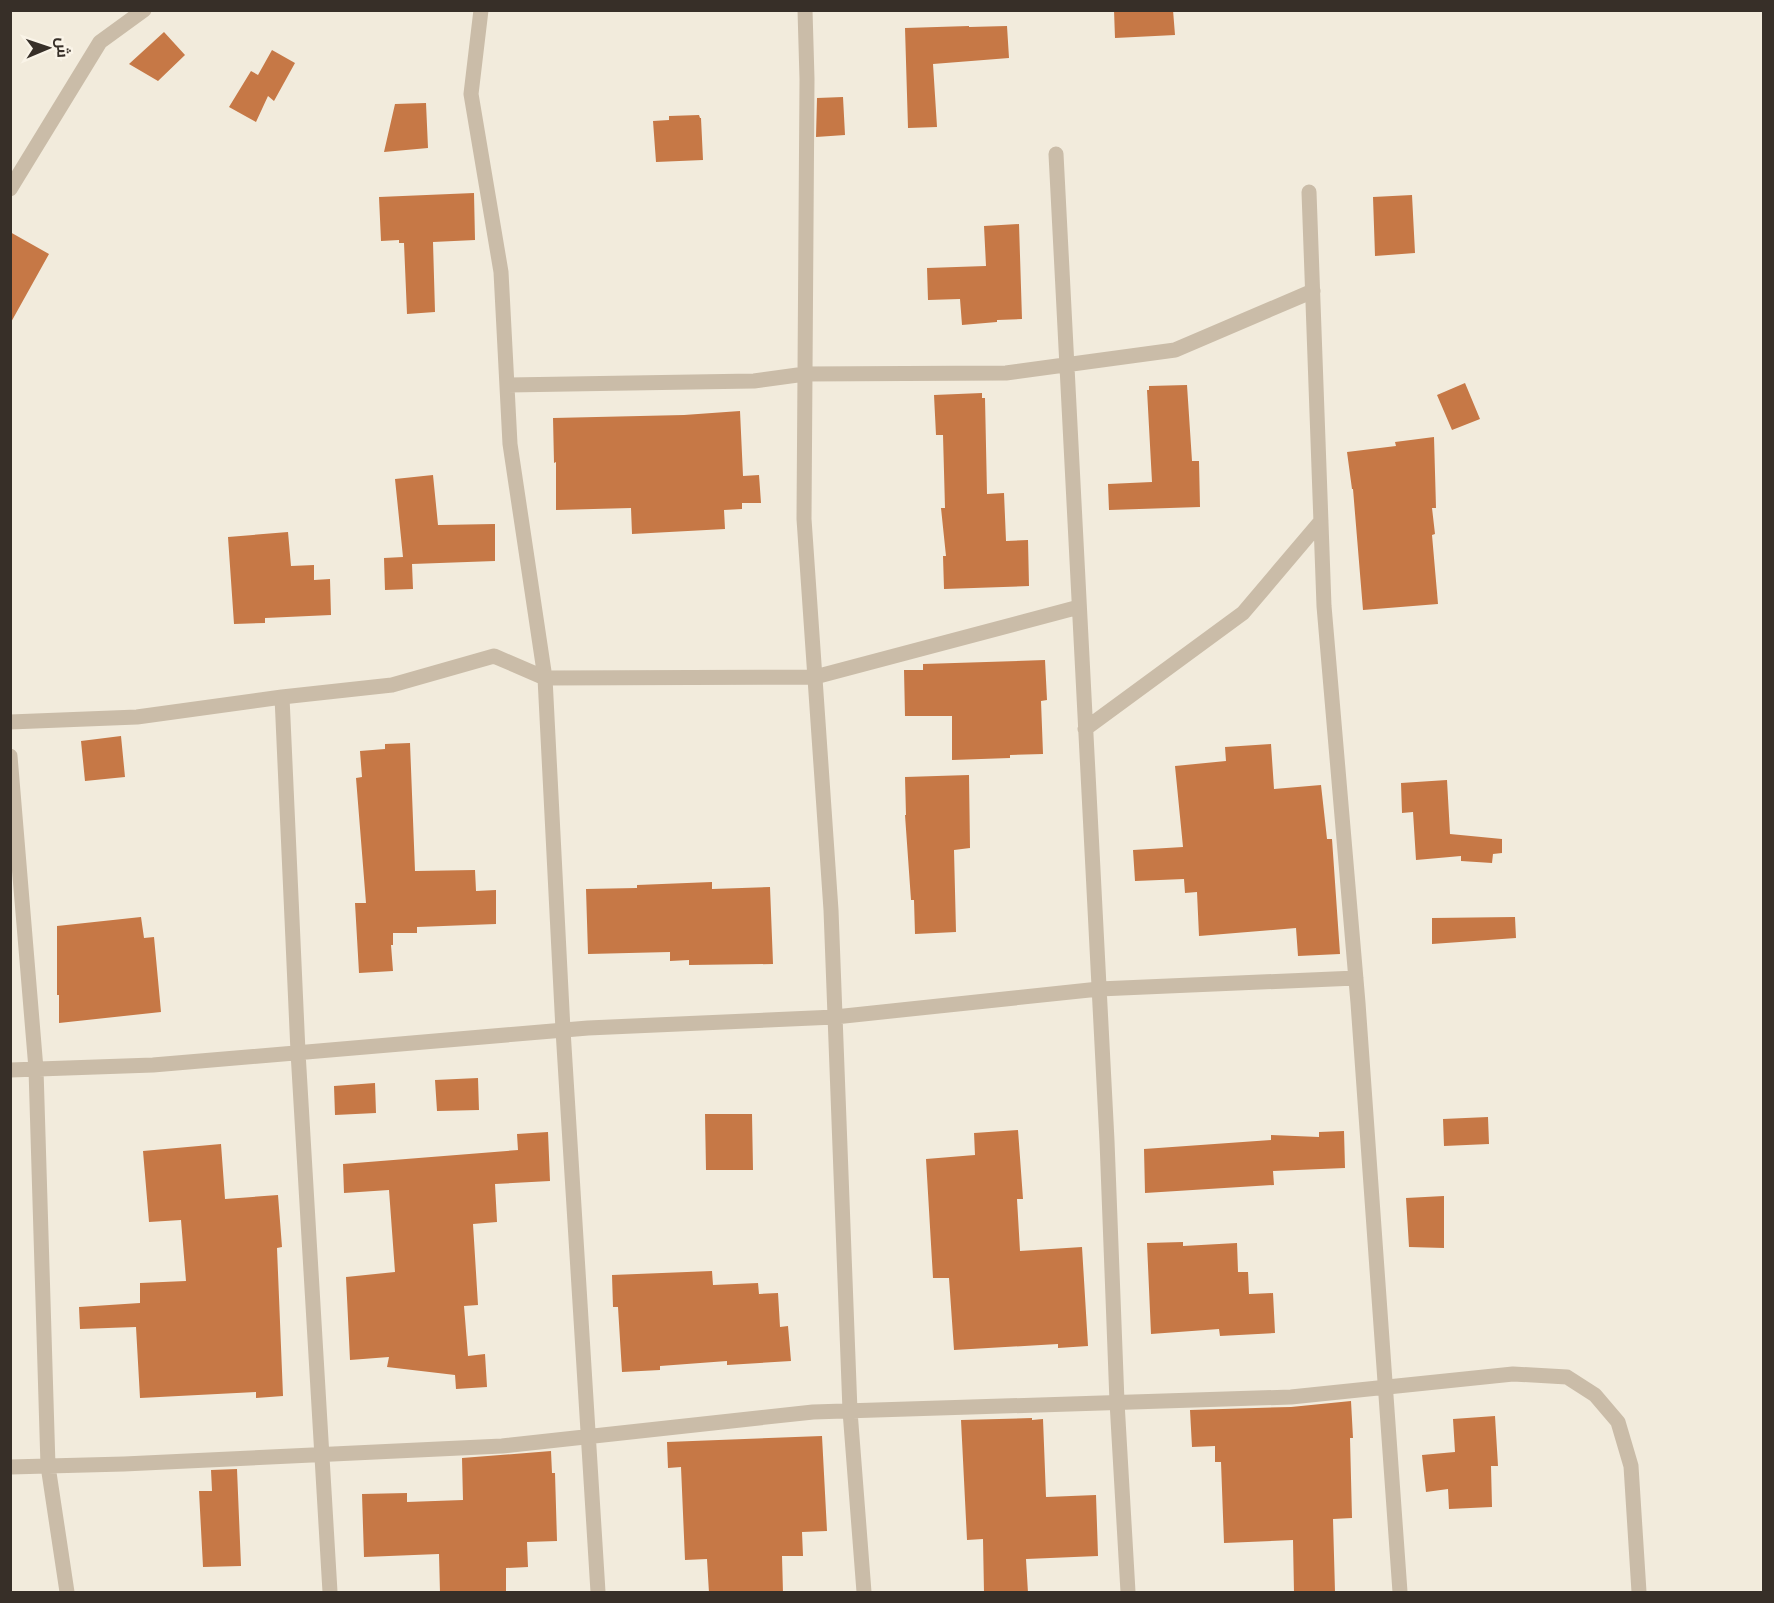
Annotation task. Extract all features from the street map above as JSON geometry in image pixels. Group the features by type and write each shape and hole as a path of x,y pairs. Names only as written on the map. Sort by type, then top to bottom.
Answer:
{"street":[{"path":"10,189 100,42 144,10"},
{"path":"480,10 471,94 501,272 510,444 545,678 587,1437 598,1593"},
{"path":"805,10 807,79 804,519 831,910 850,1410 864,1593"},
{"path":"1056,154 1100,989 1117,1402 1128,1593"},
{"path":"1309,192 1324,606 1356,978 1400,1593"},
{"path":"507,385 754,381 805,374 1006,373 1175,350 1313,291"},
{"path":"1086,729 1243,613 1321,521"},
{"path":"10,722 137,717 392,685 494,656 545,678 815,677 1079,607"},
{"path":"282,697 298,1052 330,1593"},
{"path":"10,756 36,1069 48,1466 67,1593"},
{"path":"10,1070 153,1065 564,1030 835,1017 1100,989 1356,978"},
{"path":"10,1467 124,1464 502,1446 813,1412 1291,1397 1513,1374 1567,1377 1595,1395 1618,1422 1631,1467 1639,1593"}],"building":[{"path":"1114,10 1173,10 1175,35 1115,38"},
{"path":"1007,26 1009,58 933,64 937,127 908,128 905,28"},
{"path":"164,32 185,55 158,81 129,64"},
{"path":"272,50 295,63 274,101 268,96 256,122 229,107 251,71 258,75"},
{"path":"843,97 845,135 816,137 817,98"},
{"path":"426,103 428,148 384,152 395,104"},
{"path":"699,115 703,160 656,162 653,121 669,120 669,116"},
{"path":"474,193 475,240 433,242 435,312 407,314 404,243 399,243 399,240 381,241 379,197"},
{"path":"1412,195 1415,253 1375,256 1373,197"},
{"path":"1019,224 1022,319 962,325 960,299 928,300 927,268 986,266 984,226"},
{"path":"10,232 49,254 10,324"},
{"path":"1465,383 1480,419 1452,430 1437,395"},
{"path":"1187,385 1192,461 1199,461 1200,507 1109,510 1108,484 1152,482 1147,390 1149,386"},
{"path":"982,393 982,398 985,398 987,494 1004,493 1006,541 1028,540 1029,586 944,589 943,556 946,556 941,508 945,508 943,435 936,435 934,395"},
{"path":"740,411 743,476 759,475 761,503 742,503 742,509 724,510 725,529 632,534 631,508 556,510 553,418 684,415"},
{"path":"1434,437 1436,508 1432,508 1435,534 1432,535 1438,604 1363,610 1353,489 1347,452 1396,446 1395,442"},
{"path":"433,475 438,525 495,524 495,561 412,564 413,589 385,590 384,558 403,557 395,479"},
{"path":"288,532 291,566 314,565 314,580 330,579 331,615 265,618 265,623 234,624 228,537"},
{"path":"1045,660 1047,700 1041,701 1043,754 1010,755 1010,758 952,760 952,716 905,716 904,670 923,670 923,664"},
{"path":"121,736 125,777 85,781 81,741"},
{"path":"410,743 415,871 475,870 476,891 496,890 496,924 417,927 417,933 393,933 393,945 391,945 393,971 359,973 355,903 366,903 356,778 362,777 360,751 385,749 385,744"},
{"path":"1271,744 1274,789 1321,785 1327,839 1332,839 1340,954 1298,956 1296,928 1199,936 1197,892 1185,893 1184,879 1135,881 1133,850 1183,847 1175,766 1226,761 1225,747"},
{"path":"969,775 970,848 954,850 956,932 915,934 914,900 911,900 905,815 905,777"},
{"path":"1447,780 1450,834 1502,839 1502,853 1493,854 1492,863 1461,861 1461,856 1416,860 1413,812 1402,813 1401,783"},
{"path":"712,882 712,889 770,887 773,964 689,965 689,960 670,961 670,952 588,954 586,889 637,888 637,885"},
{"path":"141,917 144,938 154,937 161,1012 59,1023 57,926"},
{"path":"1515,917 1516,938 1432,944 1432,918"},
{"path":"478,1078 479,1110 437,1111 435,1080"},
{"path":"375,1083 376,1113 335,1115 334,1086"},
{"path":"705,1114 752,1114 753,1170 706,1170"},
{"path":"1488,1117 1489,1144 1444,1146 1443,1119"},
{"path":"1018,1130 1023,1199 1017,1199 1020,1251 1082,1247 1088,1346 1058,1348 1058,1344 954,1350 949,1278 933,1278 926,1159 975,1155 974,1133"},
{"path":"1344,1131 1345,1168 1273,1171 1274,1185 1145,1193 1144,1149 1271,1140 1271,1135 1319,1137 1319,1132"},
{"path":"548,1132 550,1181 495,1184 497,1222 473,1224 478,1305 464,1306 468,1356 485,1354 487,1387 456,1389 455,1375 387,1367 389,1357 350,1360 346,1277 395,1272 389,1190 344,1193 343,1164 518,1150 517,1134"},
{"path":"221,1144 225,1199 278,1195 282,1247 277,1248 283,1396 256,1398 256,1392 140,1398 136,1327 80,1329 79,1307 140,1303 140,1283 186,1281 181,1220 149,1222 143,1151"},
{"path":"1444,1196 1444,1248 1409,1247 1406,1198"},
{"path":"1183,1242 1183,1246 1237,1243 1238,1272 1248,1272 1249,1294 1273,1293 1275,1333 1220,1336 1219,1329 1151,1334 1147,1243"},
{"path":"712,1271 713,1285 758,1283 759,1294 778,1293 780,1327 788,1326 791,1361 727,1365 727,1361 660,1366 660,1370 622,1372 618,1307 613,1307 612,1275"},
{"path":"1351,1401 1352,1518 1333,1519 1335,1592 1294,1593 1293,1540 1224,1543 1221,1462 1215,1462 1215,1446 1192,1447 1190,1410 1291,1407"},
{"path":"1495,1416 1498,1466 1491,1466 1492,1507 1449,1509 1448,1489 1426,1492 1422,1455 1455,1452 1453,1419"},
{"path":"1032,1418 1032,1420 1043,1419 1046,1497 1096,1495 1098,1556 1026,1559 1028,1593 984,1593 983,1539 967,1540 961,1420"},
{"path":"822,1436 827,1531 802,1532 803,1556 782,1556 783,1593 709,1593 707,1559 685,1560 681,1467 668,1468 667,1442"},
{"path":"551,1451 552,1473 555,1473 557,1541 527,1542 528,1567 506,1568 506,1593 440,1593 439,1554 364,1557 362,1494 407,1493 407,1502 463,1500 462,1458"},
{"path":"237,1469 241,1566 203,1567 199,1491 212,1491 211,1470"}]}
